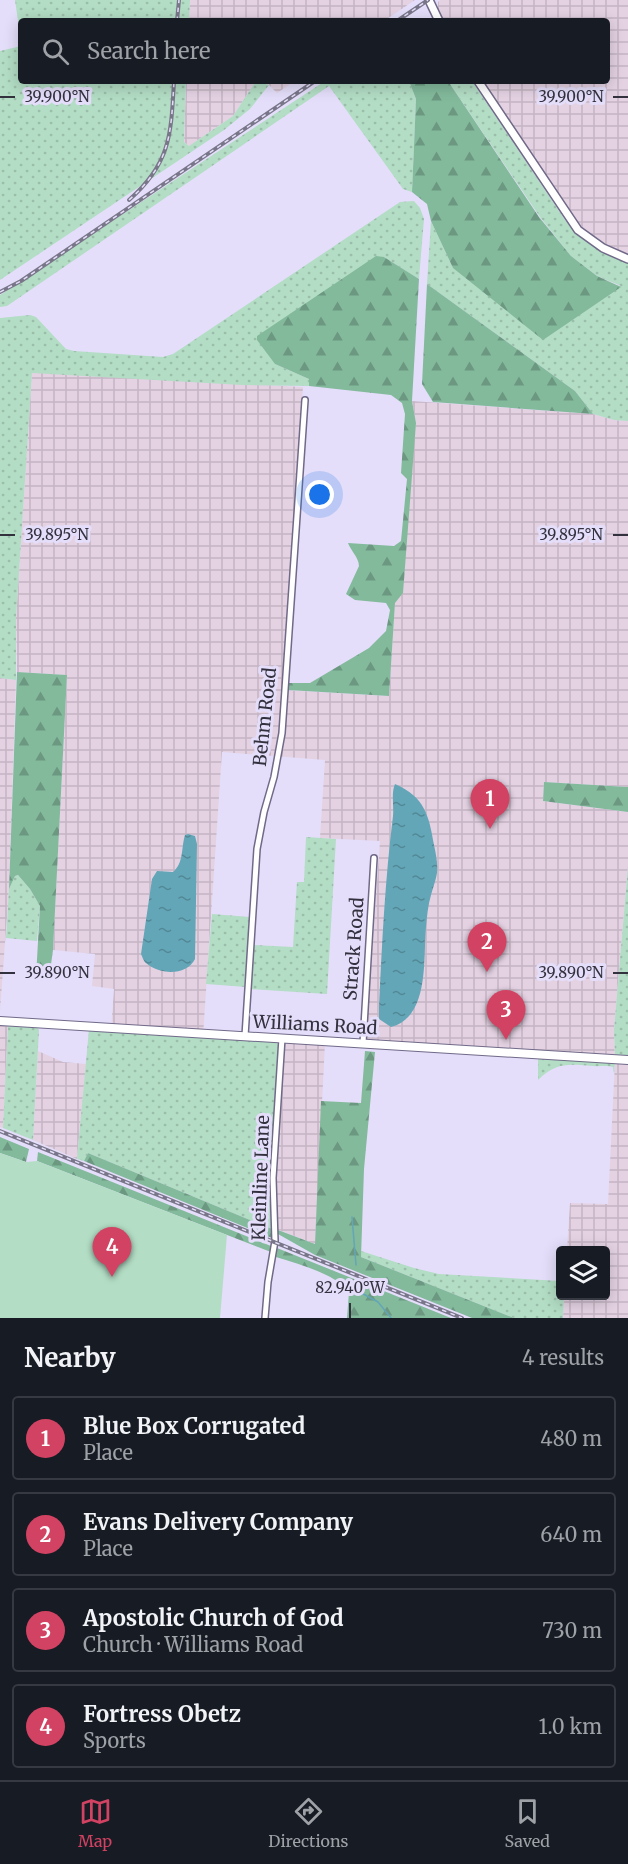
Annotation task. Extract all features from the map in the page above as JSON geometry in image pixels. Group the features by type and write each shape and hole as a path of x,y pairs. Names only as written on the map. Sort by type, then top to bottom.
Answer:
{"main road":[{"name":"Williams Road","path":"0,1021 628,1060"}],"street":[{"path":"429,0 438,18"},
{"path":"479,84 578,230 603,248 628,259"},
{"name":"Behm Road","path":"245,1036 257,849 282,733 305,400"},
{"name":"Strack Road","path":"363,1043 374,858"},
{"name":"Kleinline Lane","path":"265,1318 275,1241 273,1178 282,1038"}],"shaded area":[{"path":"190,0 415,0 388,18 189,18"},
{"path":"440,0 628,0 628,255 604,245 584,230 553,189 484,84 610,84 610,18 442,18 438,11"},
{"path":"186,84 254,84 233,116 189,146 184,142"},
{"path":"266,84 290,84 277,93"},
{"path":"32,372 303,387 282,690 389,696 395,603 416,423 412,401 593,414 628,421 628,787 544,782 543,801 628,812 628,866 614,1030 615,1061 365,1047 380,841 320,838 325,760 222,752 203,1036 111,1030 114,989 92,986 95,954 53,950 67,675 17,672 16,618"},
{"path":"0,678 16,680 9,889 0,1011"},
{"path":"0,1017 8,1024 3,1128 0,1127"},
{"path":"276,1042 325,1043 315,1244 272,1229 269,1186 279,1046"},
{"path":"38,1051 63,1062 86,1064 77,1159 33,1140"},
{"path":"615,1061 628,1062 628,1318 563,1318 564,1300 610,1300 610,1246 567,1246 570,1203 608,1204"}],"green space":[{"path":"15,0 190,0 189,18 18,18 18,21"},
{"path":"18,47 18,84 186,84 184,142 189,146 233,116 254,84 269,85 250,109 224,130 0,280 0,51"},
{"path":"320,84 410,84 416,99 412,192 403,189 329,86 7,306 0,307 0,295"},
{"path":"410,84 450,84 539,217 571,256 597,276 621,287 543,340 453,268 431,221 427,204 412,192 416,99"},
{"path":"450,84 474,84 565,220 594,246 628,263 628,421 593,414 575,391 427,284 431,221 453,268 621,286 597,276 571,256 540,217"},
{"path":"414,201 420,208 424,219 419,279 384,257 275,364 309,379 309,386 242,385 32,373 16,618 16,680 0,678 0,318 30,315 36,317 66,349 74,351 163,357 173,354 400,202"},
{"path":"376,256 384,257 419,279 412,401 416,423 403,593 395,603 389,696 288,690 289,683 310,683 369,648 386,631 390,610 386,603 355,600 346,594 359,566 348,543 394,546 401,541 407,479 401,473 405,414 402,403 391,395 309,386 309,379 275,364 257,340 257,336"},
{"path":"427,284 575,391 593,414 433,402 422,384"},
{"path":"17,672 67,675 53,950 49,979 36,977 40,906 18,875 15,876 9,889"},
{"path":"544,782 628,787 628,812 543,801"},
{"path":"306,837 336,839 327,994 250,989 253,945 293,947 297,882 304,882"},
{"path":"628,866 628,1056 615,1056 614,1030"},
{"path":"18,875 40,906 37,941 6,938 9,889 15,876"},
{"path":"212,914 250,917 246,987 206,984"},
{"path":"8,1024 36,1026 39,1030 33,1140 3,1128"},
{"path":"89,1029 276,1042 279,1046 269,1186 272,1229 88,1153 84,1161 77,1159"},
{"path":"365,1051 375,1052 364,1169 361,1257 514,1318 472,1318 315,1255 278,1234 278,1230 315,1244 321,1101 361,1103"},
{"path":"538,1057 615,1061 614,1074 613,1067 610,1066 570,1065 557,1067 538,1080"},
{"path":"0,1137 29,1149 26,1162 0,1153"},
{"path":"38,1152 271,1246 271,1252 37,1161"},
{"path":"0,1153 26,1162 37,1161 227,1235 220,1318 0,1318"},
{"path":"88,1153 272,1229 272,1238 84,1161"},
{"path":"277,1248 451,1318 347,1318 349,1292 342,1285 325,1274 276,1257"},
{"path":"361,1251 439,1274 556,1281 556,1300 564,1300 563,1318 514,1318 361,1257"}],"water":[{"path":"395,784 413,795 424,808 437,859 437,876 428,911 424,970 418,999 412,1012 404,1021 391,1027 379,1019 379,1007 384,912"},
{"path":"185,835 195,836 197,844 195,959 191,965 179,971 158,970 146,963 141,954 152,879 157,871 173,872 177,868 181,860"}],"waterway":[{"path":"352,1217 356,1265"},
{"path":"355,1286 356,1290 378,1302 391,1318"}],"railway":[{"path":"177,18 179,0"},
{"path":"401,18 428,0"},
{"path":"129,200 143,186 161,160 170,132 174,84"},
{"path":"0,292 21,281 311,84"},
{"path":"0,1131 462,1318"}],"place":[{"name":"Blue Box Corrugated","path":"490,829"},
{"name":"Evans Delivery Company","path":"487,972"},
{"name":"Apostolic Church of God","path":"506,1040"},
{"name":"Fortress Obetz","path":"112,1277"}]}
